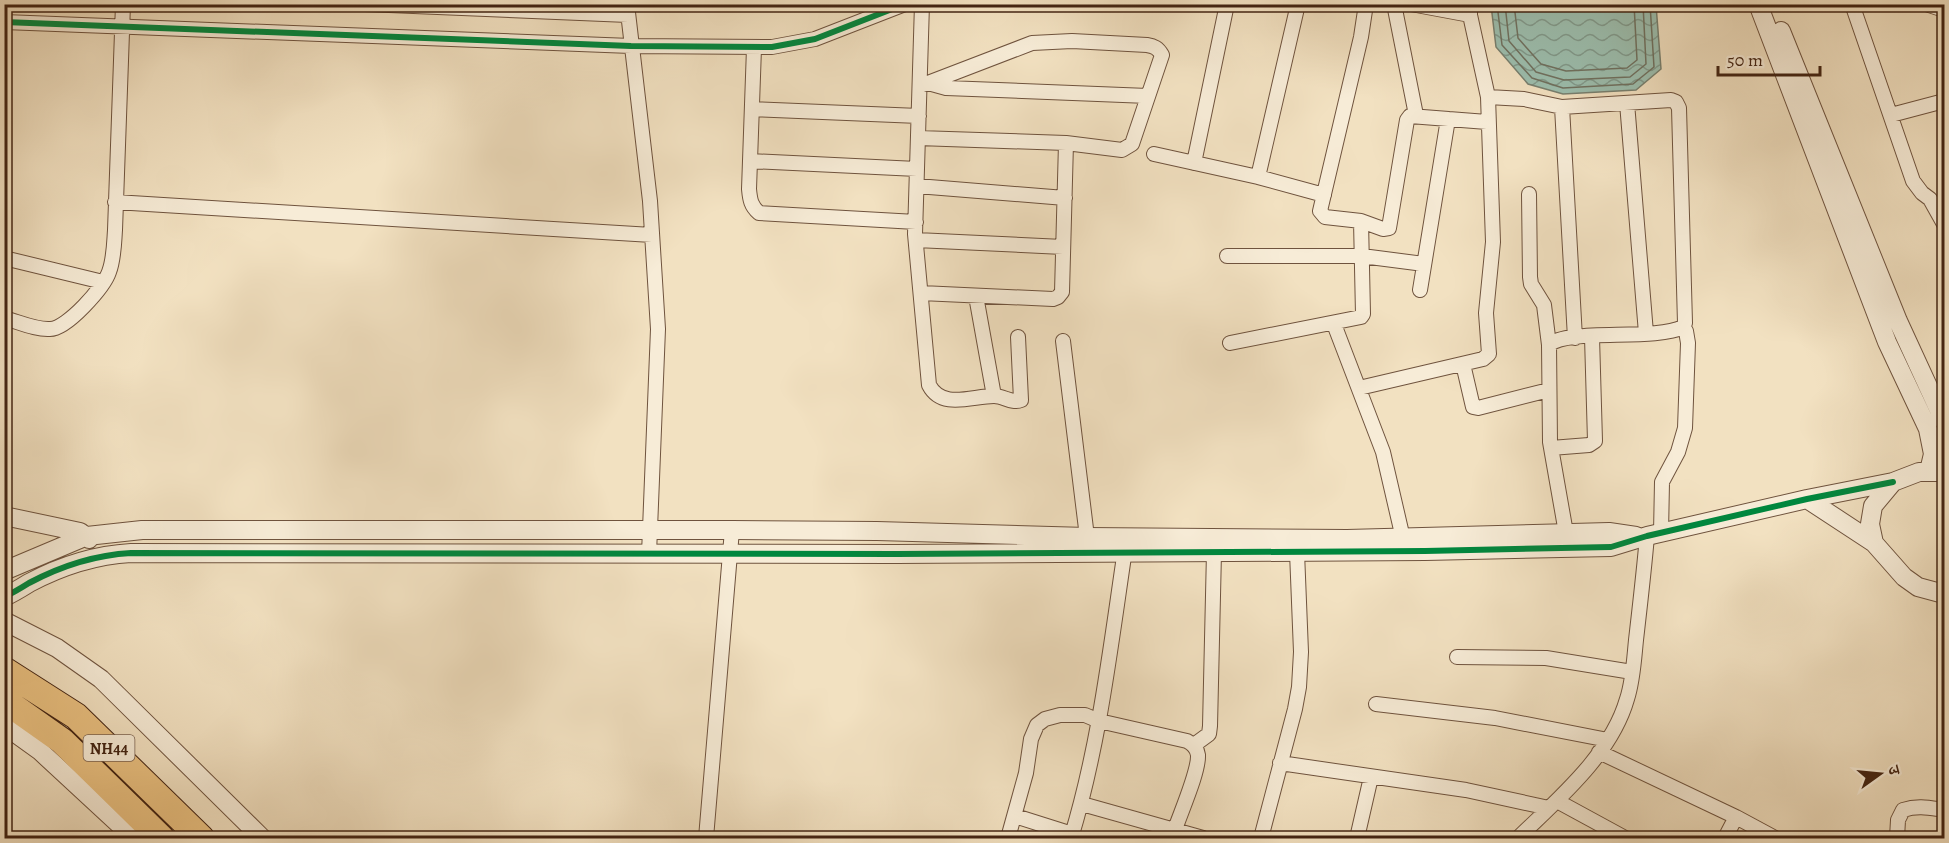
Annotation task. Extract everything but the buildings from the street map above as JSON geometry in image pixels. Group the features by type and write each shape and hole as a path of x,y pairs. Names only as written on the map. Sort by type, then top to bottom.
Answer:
{"highway":[{"name":"NH44","path":"4,670 76,716 201,838"},
{"name":"NH44","path":"4,700 62,741 161,838"}],"street":[{"path":"4,318 41,328 57,328 65,324 108,275 113,252 123,4"},
{"path":"365,4 627,10 650,201 657,329 649,554"},
{"path":"4,22 631,46 754,48 815,39 905,4"},
{"path":"922,4 924,84 919,116 916,240 929,385 933,392 956,401 994,396 1016,402 1021,400 1018,337"},
{"path":"1194,163 1227,4"},
{"path":"1258,177 1298,4"},
{"path":"1366,4 1320,211 1325,217 1361,221 1383,229 1390,226 1407,120 1410,116 1487,122"},
{"path":"1394,4 1416,115"},
{"path":"1359,388 1483,359 1489,354 1486,313 1493,242 1487,122 1488,97 1470,10 1411,4"},
{"path":"4,597 55,571 104,556 131,553 730,554 1336,539 1405,544 1611,547 1650,535 1893,482 1919,472 1936,471 1933,454 1937,431 1887,342 1758,4"},
{"path":"1770,4 1898,321 1944,421"},
{"path":"1852,4 1913,181 1930,200 1944,224"},
{"path":"1926,4 1944,10"},
{"path":"918,138 1066,143 1122,150 1132,144 1162,55 1154,46 1147,45 1032,43 924,84"},
{"path":"754,48 750,203 759,213 916,222"},
{"path":"924,84 946,88 1148,96"},
{"path":"1488,97 1524,99 1562,107 1671,100 1676,102 1679,108 1685,323 1683,327"},
{"path":"1891,115 1944,101"},
{"path":"1627,103 1646,333"},
{"path":"1562,107 1575,338"},
{"path":"752,109 919,116"},
{"path":"1420,290 1448,119"},
{"path":"921,294 1053,299 1059,297 1062,292 1066,143"},
{"path":"1154,154 1258,177 1324,195"},
{"path":"750,161 917,169"},
{"path":"917,186 1065,198"},
{"path":"1529,194 1530,277 1531,284 1545,308 1549,345 1551,448 1566,533"},
{"path":"115,202 652,235"},
{"path":"1230,343 1334,324 1356,319 1363,314 1361,221"},
{"path":"916,240 1063,247"},
{"path":"1227,256 1362,256 1424,264"},
{"path":"4,258 103,282"},
{"path":"976,296 994,396"},
{"path":"1334,324 1383,452 1405,544"},
{"path":"1549,345 1552,341 1646,333 1683,327"},
{"path":"1518,838 1575,783 1608,740 1628,699 1650,535 1662,482 1678,452 1685,428 1688,343 1683,327"},
{"path":"1551,448 1589,445 1595,441 1592,337"},
{"path":"1063,341 1087,537"},
{"path":"1463,364 1473,407 1478,408 1549,390"},
{"path":"1874,543 1870,524 1873,506 1893,482"},
{"path":"1807,499 1874,543 1904,577 1918,586 1944,594"},
{"path":"4,516 76,531 87,536 104,556"},
{"path":"329,553 331,529"},
{"path":"4,571 87,536 142,530 877,531 1087,537 1126,545 1214,552 1297,552 1566,533 1609,532 1650,535"},
{"path":"706,838 732,530"},
{"path":"1015,816 1071,836 1082,804 1099,721 1126,545"},
{"path":"1194,745 1209,734 1210,726 1214,552"},
{"path":"1261,838 1299,687 1301,652 1297,552"},
{"path":"4,621 57,648 101,679 262,838"},
{"path":"1457,657 1546,658 1632,672"},
{"path":"1376,704 1495,718 1608,740"},
{"path":"1008,838 1026,772 1031,739 1037,725 1045,718 1060,715 1084,715 1099,721 1187,741 1194,745 1198,755 1196,771 1174,834"},
{"path":"4,725 39,751 127,836"},
{"path":"1599,752 1775,838"},
{"path":"1280,763 1553,805 1625,838"},
{"path":"1357,838 1371,777"},
{"path":"1082,804 1174,834 1203,838"},
{"path":"1897,838 1898,820 1904,810 1913,807 1944,810"},
{"path":"1725,838 1736,817"}],"water":[{"path":"1491,5 1656,5 1661,69 1636,90 1563,94 1528,84 1496,47"}],"cycle path":[{"path":"4,22 631,46 772,47 815,39 905,4"},
{"path":"4,597 41,577 66,567 104,556 131,553 896,554 1425,551 1611,547 1647,536 1807,499 1893,482"}]}
